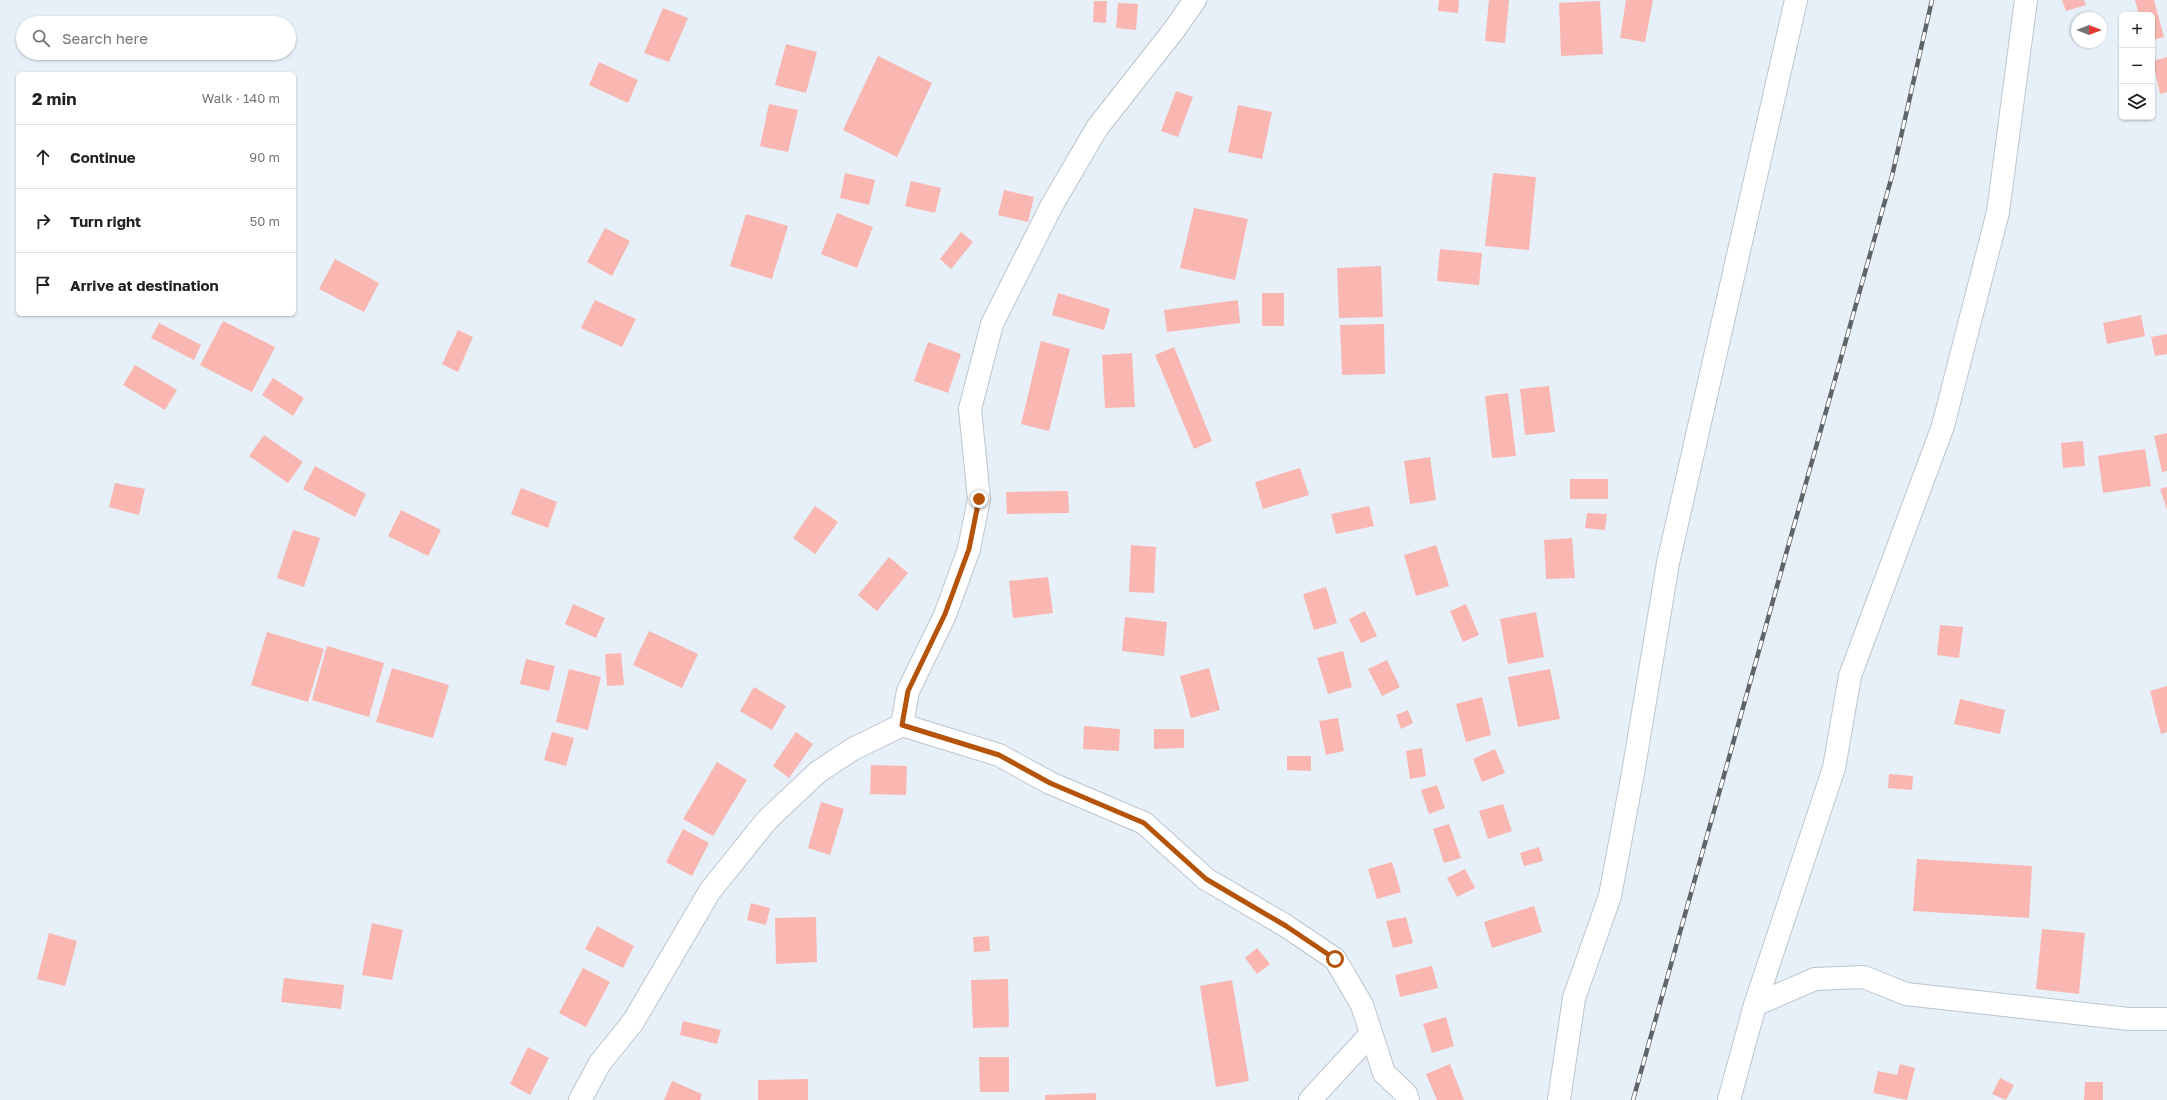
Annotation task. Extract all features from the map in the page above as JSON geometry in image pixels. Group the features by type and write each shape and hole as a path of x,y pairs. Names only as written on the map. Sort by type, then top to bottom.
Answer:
{"street":[{"path":"902,725 908,691 945,614 969,549 979,499 970,409 992,324 1052,205 1097,128 1174,30 1195,0"},
{"path":"1559,1100 1574,998 1610,896 1633,773 1668,563 1796,0"},
{"path":"1729,1100 1755,1005 1834,768 1850,676 1943,426 1998,212 2026,0"},
{"path":"580,1100 600,1064 633,1022 710,891 767,820 818,772 853,749 902,725 999,755 1050,783 1144,823 1206,879 1286,926 1335,959 1362,1005 1384,1073 1406,1094 1408,1100"},
{"path":"1755,1005 1815,979 1864,977 1906,994 2129,1019 2167,1019"},
{"path":"1310,1100 1371,1034"}],"building":[{"path":"1439,0 1459,0 1458,13 1438,11"},
{"path":"1489,0 1509,0 1505,43 1485,41"},
{"path":"1626,0 1653,0 1645,42 1620,38"},
{"path":"2062,0 2084,0 2086,5 2066,11"},
{"path":"2135,0 2154,0 2164,37 2155,39 2155,12 2138,12"},
{"path":"1094,1 1107,1 1106,23 1093,22"},
{"path":"1600,1 1603,54 1561,56 1559,3"},
{"path":"1118,3 1138,4 1136,30 1116,28"},
{"path":"663,8 688,18 669,62 644,53"},
{"path":"786,44 817,52 806,93 775,85"},
{"path":"878,56 932,83 897,157 843,130"},
{"path":"2167,57 2167,92 2160,94 2155,70 2155,60"},
{"path":"599,62 638,80 628,103 589,85"},
{"path":"1176,91 1193,97 1178,137 1161,131"},
{"path":"769,104 798,110 788,152 760,146"},
{"path":"1238,105 1272,112 1262,159 1228,152"},
{"path":"845,173 875,180 869,205 840,198"},
{"path":"1493,173 1536,177 1529,250 1485,246"},
{"path":"911,181 941,188 935,213 905,206"},
{"path":"1004,190 1034,197 1028,222 998,215"},
{"path":"1194,208 1248,219 1235,280 1180,268"},
{"path":"837,213 873,227 857,268 821,254"},
{"path":"746,214 788,226 772,279 730,266"},
{"path":"605,228 630,241 612,276 587,262"},
{"path":"961,232 973,242 951,269 940,259"},
{"path":"1440,249 1482,253 1479,285 1437,281"},
{"path":"335,259 379,283 364,312 319,289"},
{"path":"1381,266 1383,317 1339,318 1337,268"},
{"path":"1058,293 1110,309 1104,330 1052,315"},
{"path":"1262,293 1284,293 1284,326 1262,326"},
{"path":"595,300 636,319 622,347 581,328"},
{"path":"1238,300 1240,323 1167,332 1164,310"},
{"path":"2141,315 2145,336 2107,344 2103,323"},
{"path":"223,321 275,347 252,392 200,365"},
{"path":"159,323 201,345 194,360 151,338"},
{"path":"1384,324 1385,374 1342,375 1340,325"},
{"path":"458,330 473,337 458,372 442,364"},
{"path":"2167,334 2167,354 2155,356 2151,337"},
{"path":"1041,341 1070,349 1049,431 1021,424"},
{"path":"928,342 961,354 948,393 914,381"},
{"path":"1174,347 1212,441 1194,449 1155,355"},
{"path":"1132,353 1135,407 1105,408 1102,355"},
{"path":"135,365 177,390 165,410 123,385"},
{"path":"273,378 304,398 293,416 262,395"},
{"path":"1549,386 1555,432 1525,435 1520,389"},
{"path":"1508,393 1516,456 1492,458 1485,396"},
{"path":"2167,433 2167,471 2162,472 2154,436"},
{"path":"264,435 303,462 288,483 249,456"},
{"path":"2083,441 2085,466 2063,468 2061,443"},
{"path":"2145,449 2151,486 2103,493 2098,456"},
{"path":"1430,457 1436,500 1410,504 1404,461"},
{"path":"315,466 366,494 355,517 303,489"},
{"path":"1300,468 1309,495 1263,509 1255,482"},
{"path":"1570,479 1608,479 1608,499 1570,499"},
{"path":"115,483 145,489 139,515 109,507"},
{"path":"2167,487 2167,510 2160,489"},
{"path":"521,488 557,502 548,528 511,514"},
{"path":"1068,491 1069,513 1007,514 1006,492"},
{"path":"815,506 838,522 815,554 793,538"},
{"path":"1369,506 1374,526 1336,534 1331,514"},
{"path":"401,510 441,530 428,556 388,536"},
{"path":"1587,513 1607,514 1605,530 1585,528"},
{"path":"293,530 320,538 304,587 277,578"},
{"path":"1572,538 1575,578 1546,579 1544,540"},
{"path":"1131,545 1156,547 1154,593 1129,592"},
{"path":"1436,545 1449,586 1416,596 1404,555"},
{"path":"889,557 908,573 877,611 858,595"},
{"path":"1048,577 1053,613 1013,618 1009,581"},
{"path":"1326,587 1337,623 1314,630 1303,594"},
{"path":"573,604 605,618 596,638 565,624"},
{"path":"1466,604 1479,635 1463,642 1450,611"},
{"path":"1365,611 1377,636 1361,643 1349,619"},
{"path":"1536,612 1544,657 1508,664 1500,619"},
{"path":"1125,617 1167,622 1164,656 1122,651"},
{"path":"1940,625 1963,627 1959,658 1937,655"},
{"path":"649,631 698,654 682,688 633,665"},
{"path":"267,632 324,649 308,702 251,685"},
{"path":"327,646 384,663 369,717 312,700"},
{"path":"1343,651 1352,687 1328,694 1317,658"},
{"path":"621,653 624,685 607,686 605,654"},
{"path":"526,659 555,666 549,691 520,684"},
{"path":"1387,660 1400,687 1382,696 1368,669"},
{"path":"392,668 449,685 433,738 376,722"},
{"path":"1209,668 1220,710 1191,718 1180,676"},
{"path":"569,669 601,677 588,730 556,722"},
{"path":"1550,669 1560,719 1518,727 1508,677"},
{"path":"2167,686 2167,732 2161,734 2150,691"},
{"path":"754,687 786,706 772,730 740,711"},
{"path":"1482,697 1491,735 1466,742 1456,704"},
{"path":"1960,699 2005,710 2000,734 1954,724"},
{"path":"1408,710 1413,723 1401,729 1396,715"},
{"path":"1338,718 1344,751 1326,755 1319,721"},
{"path":"1084,726 1120,729 1119,751 1083,749"},
{"path":"1154,729 1184,729 1184,748 1154,749"},
{"path":"552,732 574,738 566,766 544,760"},
{"path":"796,732 813,744 789,778 773,766"},
{"path":"1422,748 1426,776 1410,779 1406,751"},
{"path":"1495,749 1505,773 1482,782 1473,759"},
{"path":"1287,756 1311,756 1311,771 1287,770"},
{"path":"717,762 747,780 713,836 683,819"},
{"path":"871,765 907,766 906,795 870,794"},
{"path":"1889,774 1913,776 1912,790 1888,788"},
{"path":"1437,785 1445,808 1429,814 1421,790"},
{"path":"821,802 844,809 830,855 808,848"},
{"path":"1503,804 1512,831 1488,839 1479,811"},
{"path":"1449,824 1461,858 1444,863 1433,829"},
{"path":"683,829 709,843 692,876 666,862"},
{"path":"1539,847 1543,861 1524,866 1520,853"},
{"path":"1917,859 2032,866 2029,918 1913,911"},
{"path":"1392,862 1401,892 1377,899 1368,869"},
{"path":"1465,869 1475,888 1457,897 1447,878"},
{"path":"751,903 770,908 766,925 747,920"},
{"path":"1534,906 1542,932 1492,948 1484,922"},
{"path":"816,917 817,962 776,964 775,918"},
{"path":"1406,917 1413,943 1393,948 1386,921"},
{"path":"372,923 403,930 392,980 362,975"},
{"path":"597,926 634,946 623,968 585,949"},
{"path":"2042,929 2085,933 2079,994 2036,989"},
{"path":"49,933 77,941 65,986 37,979"},
{"path":"989,936 990,951 974,952 973,937"},
{"path":"1257,948 1270,964 1257,974 1245,958"},
{"path":"1432,966 1438,988 1400,997 1395,975"},
{"path":"583,968 610,982 586,1027 559,1013"},
{"path":"284,978 344,985 341,1009 281,1002"},
{"path":"1008,979 1009,1027 973,1028 971,980"},
{"path":"1232,980 1249,1081 1216,1087 1200,986"},
{"path":"1446,1017 1454,1046 1432,1053 1423,1024"},
{"path":"683,1021 721,1030 717,1044 680,1035"},
{"path":"528,1047 549,1058 530,1095 510,1084"},
{"path":"979,1057 1009,1057 1009,1092 980,1092"},
{"path":"1450,1064 1464,1100 1437,1100 1426,1074"},
{"path":"1900,1064 1915,1068 1907,1100 1873,1093 1878,1071 1897,1075"},
{"path":"2000,1078 2014,1085 2006,1100 1992,1094"},
{"path":"808,1079 808,1100 758,1100 758,1080"},
{"path":"672,1081 702,1094 700,1100 664,1100"},
{"path":"2085,1082 2103,1082 2103,1100 2084,1100"},
{"path":"1096,1093 1096,1100 1045,1100 1045,1095"}],"railway":[{"path":"1633,1100 1892,176 1932,0"}],"route":[{"path":"979,499 969,549 945,614 908,691 902,725 999,755 1050,783 1144,823 1206,879 1286,926 1335,959"}]}
